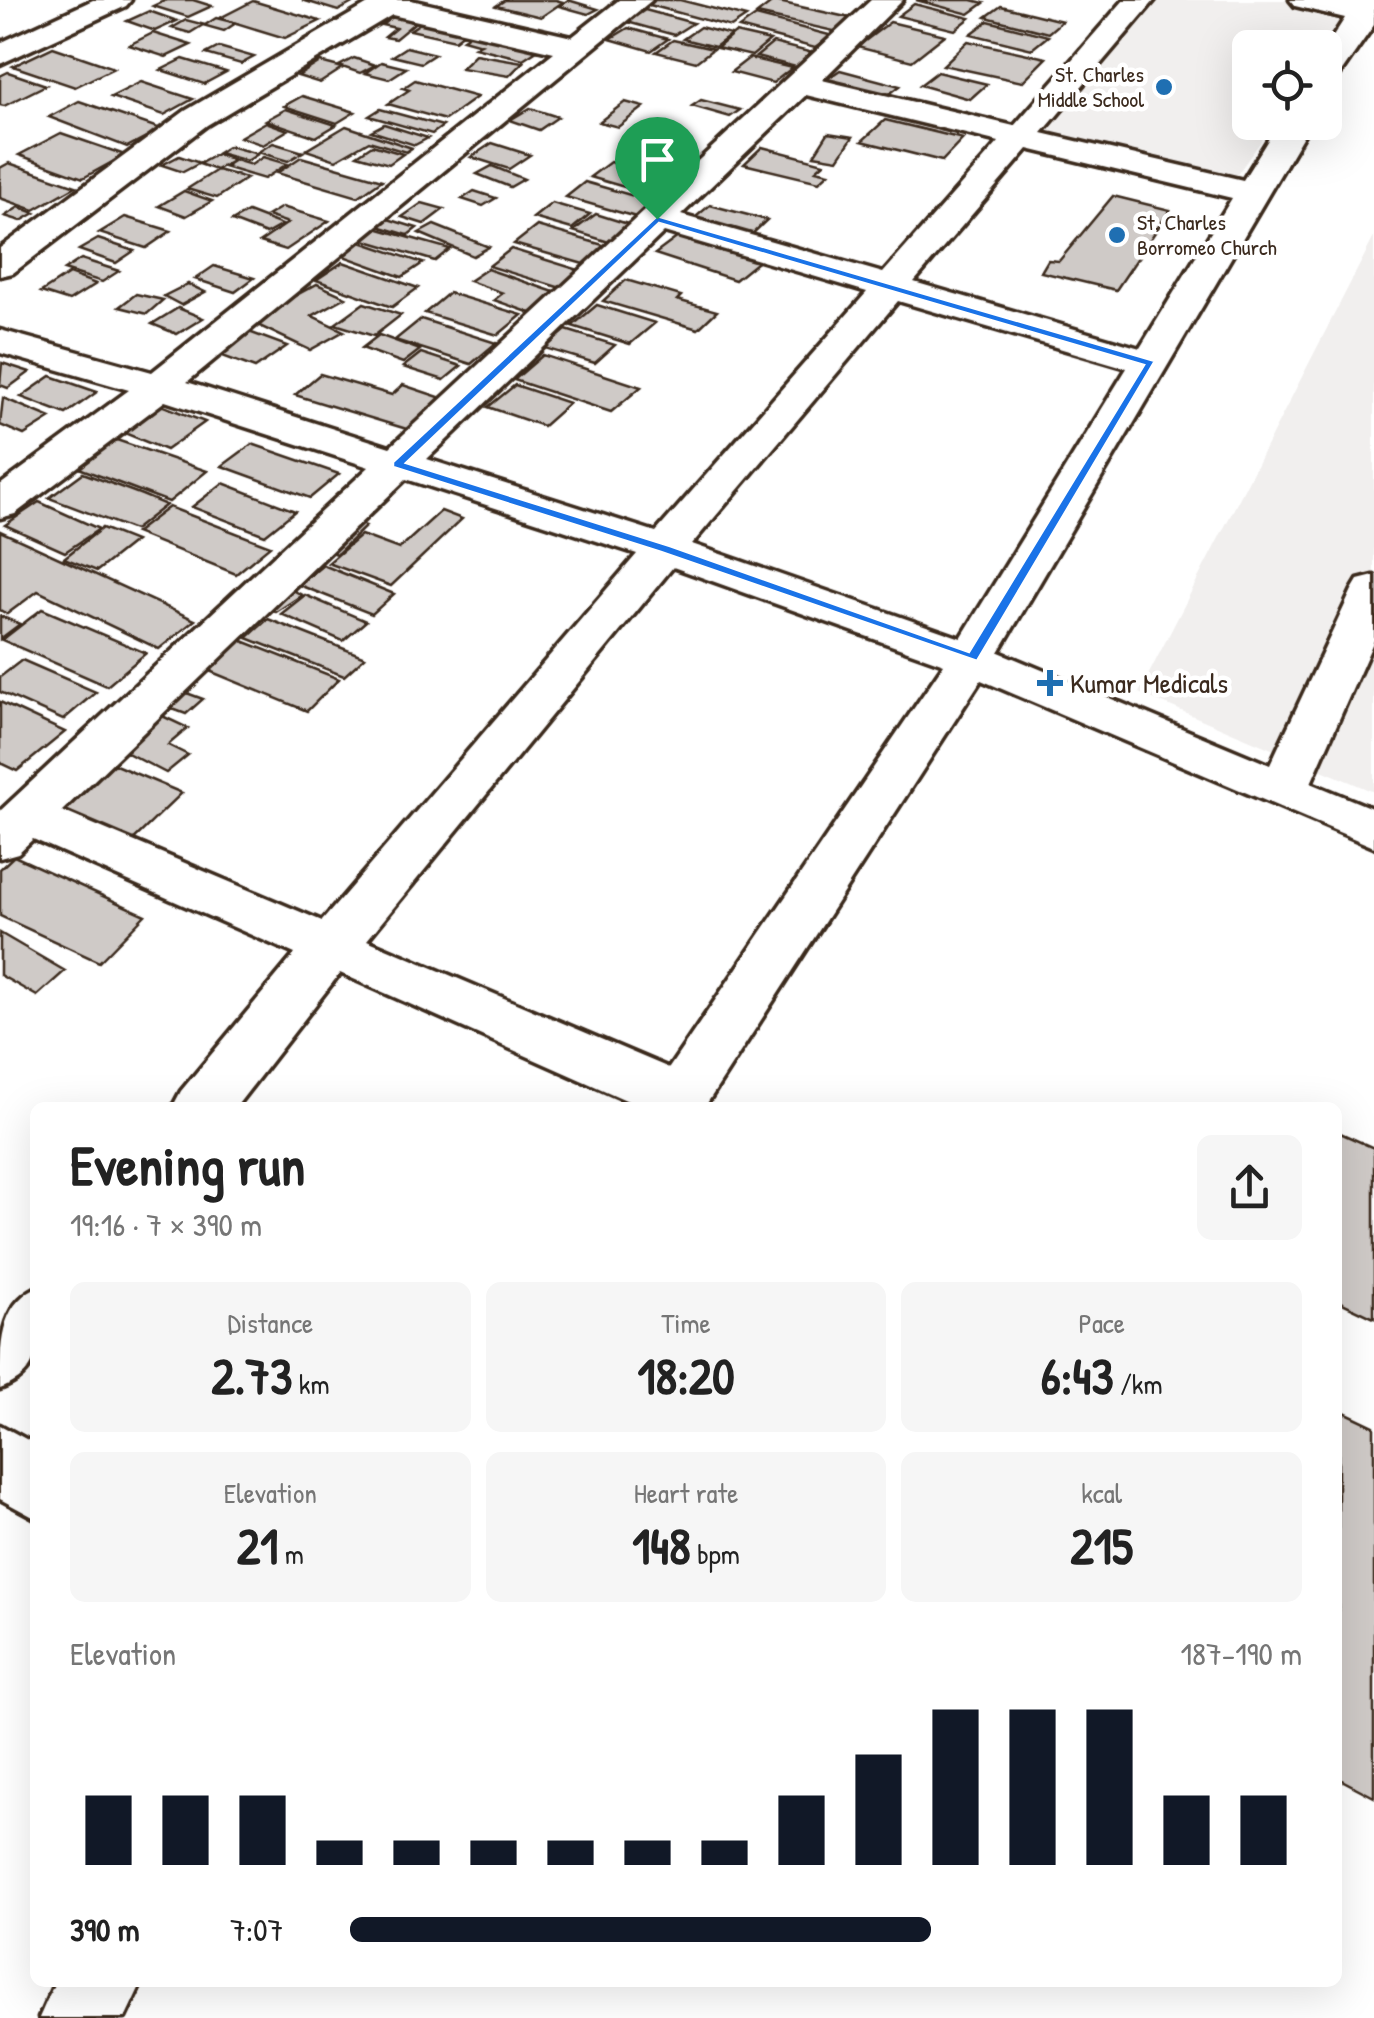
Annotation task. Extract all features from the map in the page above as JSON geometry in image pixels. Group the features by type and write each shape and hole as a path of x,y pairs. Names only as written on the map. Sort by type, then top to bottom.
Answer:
{"street":[{"path":"0,55 116,0"},
{"path":"0,505 159,386 638,0"},
{"path":"888,0 13,827 328,948 676,1102 972,658 1284,140"},
{"path":"206,1102 328,948 665,549 1140,0"},
{"path":"1304,0 1369,10 1342,49"},
{"path":"0,266 196,118 391,2 574,48"},
{"path":"800,84 1253,193"},
{"path":"657,219 1150,363"},
{"path":"0,341 159,386 665,549 972,658 1374,828"},
{"path":"1282,790 1374,590"},
{"path":"0,1360 30,1322"},
{"path":"0,1456 30,1482"},
{"path":"79,2018 99,1987"}],"shaded area":[{"name":"St. Charles Middle School","path":"1157,0 1283,0 1352,14 1341,30 1232,30 1232,140 1262,140 1233,180 1037,134"},
{"path":"1374,237 1374,792 1139,693"}],"building":[{"path":"166,0 193,0 212,6 188,17 153,6"},
{"path":"302,0 358,0 338,11"},
{"path":"505,0 563,2 541,17 496,6"},
{"path":"568,0 598,9 588,14 559,6"},
{"path":"653,0 680,0 746,17 731,27 646,4"},
{"path":"916,0 972,0 984,3 969,14"},
{"path":"253,1 320,21 285,38 220,18"},
{"path":"774,1 855,19 838,32 757,14"},
{"path":"914,4 970,18 955,30 898,16"},
{"path":"1001,6 1062,21 1048,33 986,17"},
{"path":"400,10 424,15 395,39 385,37 396,28 382,25"},
{"path":"645,10 693,23 674,35 627,22"},
{"path":"149,11 177,21 155,31 127,21"},
{"path":"756,16 833,36 815,48 739,28"},
{"path":"429,17 473,26 455,40 410,30"},
{"path":"216,18 236,23 224,31 203,25 190,33 172,28 186,20 205,25"},
{"path":"988,21 1048,36 1032,49 971,34"},
{"path":"890,22 945,35 912,61 857,47"},
{"path":"700,27 731,35 715,47 683,39"},
{"path":"628,28 668,39 651,51 610,39"},
{"path":"475,31 540,48 523,59 475,47 481,44 463,39"},
{"path":"153,33 191,45 166,57 129,45"},
{"path":"735,33 770,41 752,56 717,48"},
{"path":"673,40 713,49 696,62 656,52"},
{"path":"968,41 1046,58 1022,82 943,65"},
{"path":"773,43 813,53 796,67 756,57"},
{"path":"53,47 114,68 75,87 13,66"},
{"path":"219,47 254,57 241,64 206,54"},
{"path":"406,47 435,54 421,63 392,56"},
{"path":"475,54 523,62 509,76 461,68"},
{"path":"354,58 375,65 360,73 339,66"},
{"path":"749,58 792,68 773,83 731,72"},
{"path":"183,59 226,72 204,84 161,70"},
{"path":"320,62 343,68 320,83 298,76"},
{"path":"381,62 406,68 389,79 365,73"},
{"path":"840,70 900,86 884,98 824,81"},
{"path":"8,72 46,85 0,105 0,76"},
{"path":"937,72 987,84 970,99 920,85"},
{"path":"415,80 477,97 445,120 388,104 409,90 403,88"},
{"path":"141,82 193,99 164,115 111,97"},
{"path":"302,96 355,112 337,123 284,106"},
{"path":"701,100 740,110 730,117 692,106"},
{"path":"79,101 161,129 127,147 49,117"},
{"path":"625,102 644,107 618,127 599,122"},
{"path":"530,108 558,117 539,130 510,120"},
{"path":"286,109 336,125 316,137 266,120"},
{"path":"380,109 443,126 432,134 369,116"},
{"path":"885,120 963,139 942,161 862,141"},
{"path":"266,122 288,130 263,145 240,137"},
{"path":"384,124 428,138 415,145 371,131"},
{"path":"346,126 412,148 406,152 369,141 336,160 306,150"},
{"path":"61,133 125,155 83,178 19,155"},
{"path":"828,133 853,137 838,159 814,155"},
{"path":"273,143 303,152 288,161 258,152"},
{"path":"492,143 530,155 509,169 471,157"},
{"path":"372,145 403,154 389,164 357,155"},
{"path":"229,146 258,154 247,161 218,153"},
{"path":"762,147 824,163 816,170 829,173 819,182 744,164"},
{"path":"217,154 234,160 216,170 199,164"},
{"path":"179,156 200,163 183,172 162,165"},
{"path":"263,157 287,164 264,179 224,167 235,160 251,165"},
{"path":"301,157 382,180 358,197 277,173"},
{"path":"610,162 655,174 635,190 590,177"},
{"path":"9,163 76,186 34,210 0,198 0,168"},
{"path":"492,166 524,179 510,187 477,174"},
{"path":"217,170 247,178 217,198 187,189"},
{"path":"585,182 655,202 636,217 566,197"},
{"path":"184,191 212,201 186,216 159,206"},
{"path":"474,191 496,198 483,206 462,199"},
{"name":"St. Charles Borromeo Church","path":"1113,196 1170,210 1116,290 1041,272 1048,260 1059,261"},
{"path":"422,203 444,209 424,224 402,217"},
{"path":"552,203 590,214 572,229 533,218"},
{"path":"710,205 767,220 749,237 691,221"},
{"path":"19,207 35,213 21,221 5,216"},
{"path":"282,207 329,221 286,250 260,242 288,223 267,216"},
{"path":"248,212 282,225 266,234 232,221"},
{"path":"596,214 631,225 609,242 573,231"},
{"path":"125,217 171,231 146,248 99,233"},
{"path":"388,219 417,228 408,235 378,226"},
{"path":"434,225 489,247 473,256 419,233"},
{"path":"537,226 610,247 587,265 514,244"},
{"path":"372,227 450,249 435,261 357,238"},
{"path":"682,234 761,259 735,280 655,254"},
{"path":"98,239 134,251 116,263 79,250"},
{"path":"355,240 423,263 402,277 335,253"},
{"path":"511,249 582,271 561,288 489,266"},
{"path":"81,259 119,271 102,282 64,270"},
{"path":"343,262 418,288 392,307 316,280"},
{"path":"214,266 254,278 235,292 195,279"},
{"path":"487,269 557,293 531,313 494,300 503,293 469,281"},
{"path":"69,274 96,284 69,301 41,292"},
{"path":"626,280 717,311 698,329 603,301"},
{"path":"188,284 205,292 181,305 164,296"},
{"path":"317,284 346,297 312,316 344,331 310,350 249,321"},
{"path":"449,293 522,315 498,335 425,313"},
{"path":"136,294 163,300 147,314 119,307"},
{"path":"364,303 401,315 374,336 335,324"},
{"path":"597,305 655,323 630,344 572,326"},
{"path":"178,308 203,318 177,334 152,324"},
{"path":"421,319 496,343 471,364 395,340"},
{"path":"566,330 615,345 595,363 545,348"},
{"path":"249,332 287,346 255,368 217,354"},
{"path":"379,335 420,350 403,363 362,348"},
{"path":"421,353 461,366 444,380 403,367"},
{"path":"543,355 641,387 611,412 514,380"},
{"path":"2,363 30,372 8,388 0,385"},
{"path":"320,374 392,395 403,385 445,399 410,430 295,395"},
{"path":"51,376 97,392 66,414 21,397"},
{"path":"515,385 569,403 543,426 488,407"},
{"path":"3,398 51,418 24,435 0,425"},
{"path":"161,405 205,422 166,450 122,432"},
{"path":"102,435 207,471 169,502 79,468 100,451 85,447"},
{"path":"252,444 339,474 310,498 222,466"},
{"path":"83,473 166,505 134,530 49,498"},
{"path":"223,483 295,511 265,535 192,507"},
{"path":"39,502 99,529 65,552 5,525"},
{"path":"169,507 270,546 236,574 135,533"},
{"path":"441,511 462,519 391,586 328,563 361,535 399,549"},
{"path":"344,519 366,526 337,554 315,546"},
{"path":"102,528 135,541 97,571 64,558"},
{"path":"0,531 195,620 159,649 38,591 7,614 0,610"},
{"path":"323,565 394,594 372,614 299,585"},
{"path":"289,588 302,595 276,612 264,604"},
{"path":"305,595 366,621 343,641 281,614"},
{"path":"42,609 146,653 107,686 2,640"},
{"path":"0,616 20,624 0,639"},
{"path":"268,619 365,657 344,676 247,638"},
{"path":"240,640 339,679 307,711 207,670"},
{"path":"22,660 96,692 63,720 0,692 0,677"},
{"path":"184,692 203,699 186,714 167,707"},
{"path":"0,702 65,732 17,771 0,763"},
{"path":"156,713 188,728 168,745 188,755 166,773 114,746"},
{"path":"106,761 182,793 125,848 47,813"},
{"path":"14,856 145,915 99,962 0,916 0,869"},
{"path":"0,933 65,971 37,996 0,975"},
{"path":"1342,1134 1374,1148 1374,1318 1342,1303"},
{"path":"1342,1411 1374,1426 1374,1797 1342,1780"}],"place":[{"name":"St. Charles Middle School","path":"1164,87"},
{"name":"St. Charles Borromeo Church","path":"1117,235"},
{"name":"Kumar Medicals","path":"1050,683"}],"route":[{"path":"657,219 1150,363 972,658 665,549 397,464 657,219"}]}
